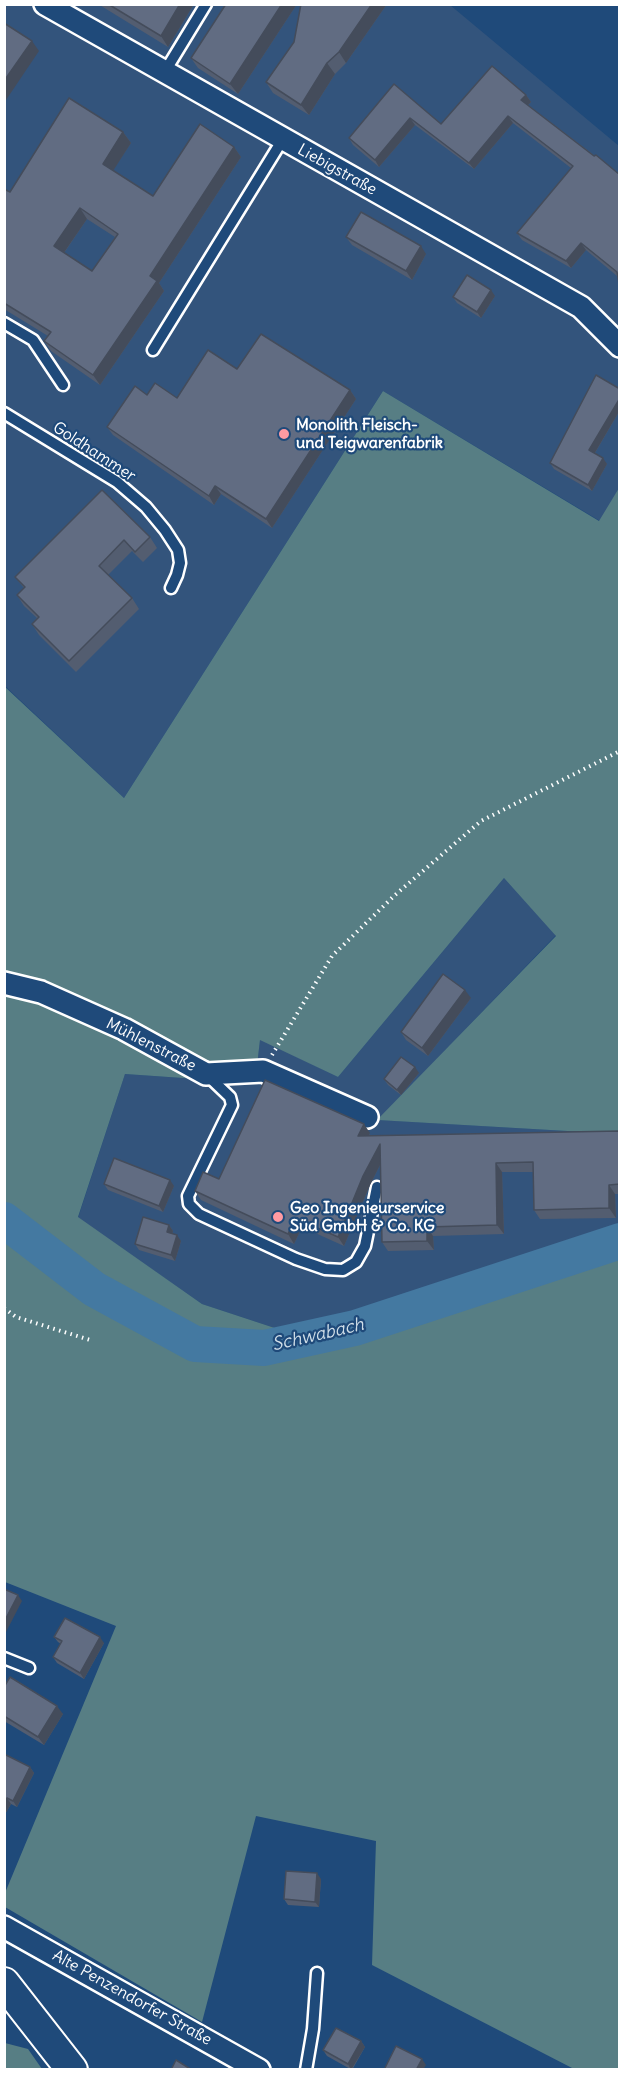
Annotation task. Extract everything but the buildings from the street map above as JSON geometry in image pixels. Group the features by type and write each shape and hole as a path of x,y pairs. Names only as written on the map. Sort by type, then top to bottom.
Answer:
{"main road":[{"path":"4,1983 72,2070"}],"street":[{"name":"Liebigstraße","path":"45,4 581,306 620,346"},
{"name":"Mühlenstraße","path":"4,983 41,992 124,1029 206,1074 262,1071 367,1117"},
{"name":"Alte Penzendorfer Straße","path":"4,1927 259,2070"}],"lane":[{"path":"164,73 206,4"},
{"path":"153,350 283,139"},
{"path":"4,323 33,340 63,385"},
{"name":"Goldhammer","path":"4,413 109,477 146,507 178,550 180,563 171,588"},
{"path":"206,1074 230,1097 232,1105 188,1196 189,1204 199,1214 296,1259 325,1269 343,1270 356,1262 365,1246 377,1187"},
{"path":"4,1658 29,1668"},
{"path":"306,2070 313,2028 317,1973"}],"path":[{"path":"262,1071 332,956 395,895 481,821 620,751"},
{"path":"4,1308 16,1317 90,1340"}],"shaded area":[{"path":"4,5 450,5 619,146 620,488 600,521 383,391 124,798 5,686"},
{"path":"504,878 556,935 378,1120 619,1134 619,1228 293,1334 202,1304 78,1218 125,1074 255,1083 260,1039 338,1077"}],"green space":[{"path":"383,391 599,521 619,488 619,1134 377,1120 556,936 504,878 338,1077 260,1040 255,1083 125,1074 78,1217 202,1304 293,1334 619,1228 619,2069 574,2069 372,1965 376,1841 256,1816 202,2022 5,1907 5,1893 116,1626 5,1582 4,686 124,798"},
{"path":"5,2043 28,2049 42,2069 5,2069"}],"waterway":[{"name":"Schwabach","path":"4,1220 94,1289 195,1344 264,1348 355,1328 620,1241"}],"place":[{"name":"Monolith Fleisch- und Teigwarenfabrik","path":"284,434"},
{"name":"Geo Ingenieurservice Süd GmbH & Co. KG","path":"278,1217"}]}
